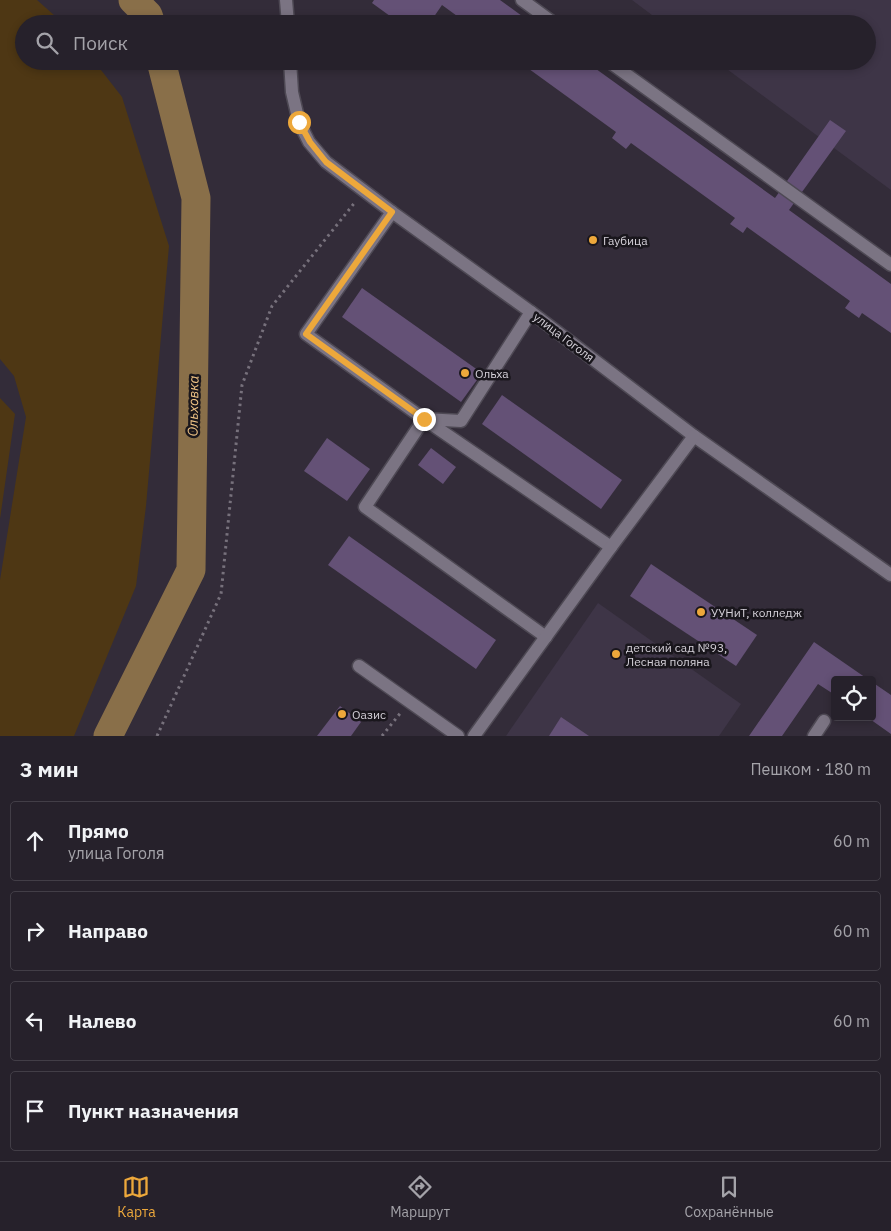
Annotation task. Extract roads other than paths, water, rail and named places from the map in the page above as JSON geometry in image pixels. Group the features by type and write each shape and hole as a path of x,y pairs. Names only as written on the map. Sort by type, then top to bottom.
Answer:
{"street":[{"path":"286,0 287,15"},
{"path":"522,0 543,15"},
{"name":"улица Гоголя","path":"291,70 292,92 299,122 310,142 326,162 531,312 694,436 891,575"},
{"path":"620,70 891,265"},
{"path":"392,212 306,334 424,419 611,547"},
{"path":"424,419 461,421 531,312"},
{"path":"424,419 365,507 546,637"},
{"path":"474,736 694,436"},
{"path":"359,666 458,736"},
{"path":"814,736 824,721"}],"waterway":[{"name":"Ольховка","path":"133,0 148,15"},
{"name":"Ольховка","path":"108,736 191,570 196,198 163,70"}],"place":[{"name":"Гаубица","path":"593,240"},
{"name":"Ольха","path":"465,373"},
{"name":"УУНиТ, колледж","path":"701,612"},
{"name":"детский сад №93, Лесная поляна","path":"616,654"},
{"name":"Оазис","path":"342,714"}]}
